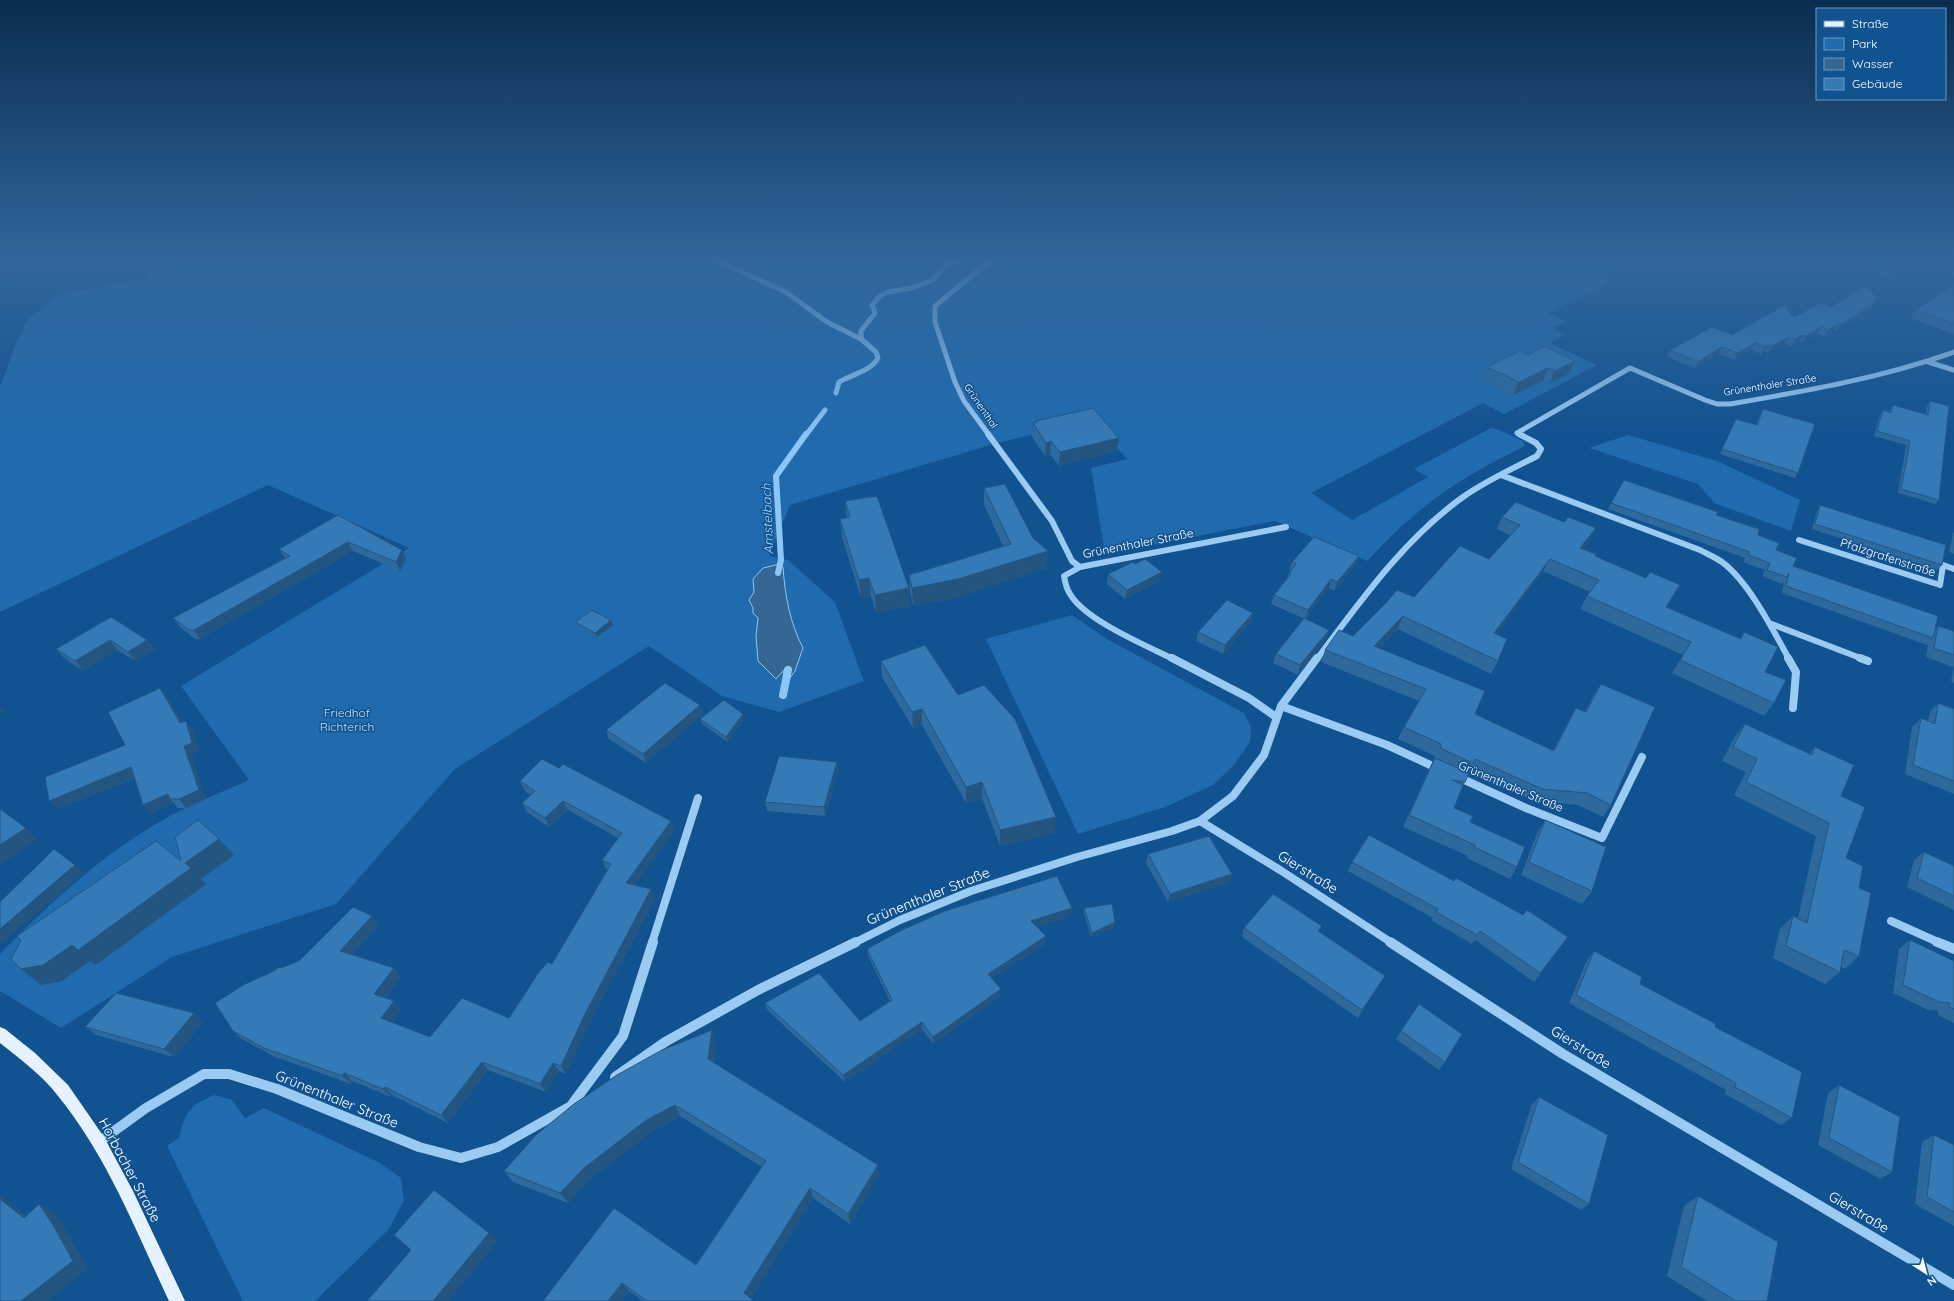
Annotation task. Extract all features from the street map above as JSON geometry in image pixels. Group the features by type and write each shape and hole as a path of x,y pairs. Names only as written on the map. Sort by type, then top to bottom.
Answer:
{"main road":[{"name":"Horbacher Straße","path":"0,1034 30,1058 63,1090 99,1142 128,1196 177,1301"}],"street":[{"name":"Grünenthal","path":"935,319 954,382 964,401 1052,521 1072,562 1080,567"},
{"name":"Grünenthaler Straße","path":"609,1081 665,1042 758,990 900,920 979,888 1077,857 1172,831 1200,821 1233,796 1264,756 1281,706 1354,610 1406,548 1427,527 1463,498 1501,475 1537,456 1541,449 1536,443 1517,433 1630,368 1704,400 1717,404 1730,404 1870,378 1928,362 1954,352"},
{"path":"1928,362 1954,370"},
{"path":"1501,475 1700,550 1722,562 1739,578 1769,624 1796,672 1793,708"},
{"name":"Grünenthaler Straße","path":"1276,717 1249,698 1117,630 1078,604 1065,586 1064,576 1080,567 1286,527"},
{"name":"Pfalzgrafenstraße","path":"1799,540 1940,585 1943,565 1954,569"},
{"path":"1769,624 1868,661"},
{"name":"Grünenthaler Straße","path":"1281,706 1387,745 1526,808 1602,838 1642,757"},
{"name":"Grünenthaler Straße","path":"571,1107 623,1036 698,798"},
{"name":"Gierstraße","path":"1200,821 1286,874 1563,1054 1954,1285"},
{"path":"1891,921 1954,949"},
{"name":"Grünenthaler Straße","path":"99,1142 146,1108 204,1074 229,1074 277,1089 412,1145 461,1158 498,1147 571,1107 590,1094"}],"green space":[{"name":"Friedhof Richterich","path":"28,319 1561,319 1566,321 1552,329 1565,335 1550,343 1597,365 1504,414 1483,403 1311,493 1352,520 1428,477 1414,469 1491,428 1523,441 1525,446 1465,478 1424,507 1399,528 1367,561 1275,521 1105,554 1091,468 1127,459 1092,420 997,443 790,505 769,556 788,560 835,602 864,681 779,712 722,696 649,646 455,769 336,904 172,957 61,1028 0,991 0,954 56,899 96,865 117,850 171,815 249,780 181,686 409,548 268,485 0,612 0,387 17,341"},
{"path":"1628,435 1717,461 1800,500 1791,531 1714,503 1698,484 1589,448"},
{"path":"1072,615 1107,639 1244,713 1251,727 1250,742 1234,765 1213,785 1165,807 1078,834 986,639"},
{"path":"215,1095 232,1100 245,1118 264,1108 380,1163 401,1178 404,1200 389,1229 315,1301 243,1301 167,1146 179,1138 186,1116 190,1110 199,1102"}],"water":[{"path":"780,564 783,567 785,588 791,619 803,648 795,671 790,678 783,678 784,670 776,679 758,661 756,636 758,618 753,613 753,608 749,600 754,592 753,579 763,568"}],"building":[{"path":"1761,319 1850,319 1828,330 1821,327 1806,336 1803,335 1795,339 1788,337 1772,346 1769,345 1765,347 1755,343 1738,353 1722,347 1698,362 1670,350 1712,327 1732,335"},
{"path":"1939,319 1954,319 1954,324"},
{"path":"1545,346 1575,361 1555,371 1548,368 1519,382 1487,367 1520,351 1528,355"},
{"path":"1930,401 1949,406 1939,500 1901,489 1910,441 1877,431 1883,410 1891,413 1893,405 1928,415"},
{"path":"1093,408 1119,438 1060,452 1051,441 1046,443 1033,423 1037,422 1036,421"},
{"path":"1763,409 1815,424 1798,473 1722,449 1736,419 1757,425"},
{"path":"1624,480 1718,512 1716,515 1759,529 1758,535 1779,543 1776,550 1797,558 1793,566 1938,616 1933,638 1786,586 1789,573 1787,577 1767,570 1770,563 1748,555 1750,552 1611,503"},
{"path":"1005,484 1033,538 1048,551 958,579 912,588 909,575 1011,544 984,488"},
{"path":"877,496 909,588 875,595 869,578 859,580 840,519 850,517 845,501"},
{"path":"1516,502 1564,522 1568,517 1596,528 1580,548 1646,578 1650,572 1680,585 1666,607 1741,639 1744,632 1778,647 1765,672 1786,680 1774,703 1680,660 1691,642 1587,596 1599,580 1550,559 1494,633 1507,639 1498,661 1403,616 1374,646 1485,691 1475,714 1554,751 1576,708 1586,712 1601,684 1655,707 1611,805 1587,793 1542,789 1475,759 1473,763 1440,748 1441,744 1404,727 1426,689 1325,650 1339,630 1353,636 1397,590 1414,597 1460,546 1489,559 1520,525 1502,517"},
{"path":"1820,505 1946,545 1942,565 1815,524"},
{"path":"338,515 402,550 396,562 348,542 194,630 189,630 173,618 290,556 279,549"},
{"path":"1314,537 1359,556 1337,582 1331,579 1308,610 1274,595 1291,574 1289,573 1296,564 1292,562"},
{"path":"1145,559 1162,572 1127,590 1108,574 1133,562 1135,564"},
{"path":"1227,600 1253,613 1225,645 1198,632"},
{"path":"592,610 611,620 595,633 575,622"},
{"path":"111,617 147,640 128,652 110,640 75,661 56,649"},
{"path":"1304,618 1329,630 1300,665 1276,654"},
{"path":"1938,626 1954,631 1954,655 1934,648"},
{"path":"925,645 958,695 984,685 1015,719 1056,817 1000,830 982,782 966,787 922,709 912,712 881,661"},
{"path":"665,683 700,705 643,754 606,730"},
{"path":"160,688 180,723 186,721 192,743 184,746 199,790 179,799 170,799 168,794 143,805 131,767 49,801 45,777 125,745 108,712"},
{"path":"724,700 743,714 726,737 700,719"},
{"path":"1938,703 1954,709 1954,781 1913,765 1921,718 1935,724"},
{"path":"1745,724 1812,755 1815,747 1854,765 1841,796 1865,807 1846,858 1863,866 1859,888 1871,893 1859,956 1844,950 1840,972 1786,946 1793,916 1807,923 1829,823 1746,782 1757,759 1733,747"},
{"path":"779,756 837,762 824,807 765,802"},
{"path":"1435,758 1469,773 1465,782 1452,780 1463,785 1454,808 1473,816 1470,822 1525,847 1517,867 1474,847 1475,845 1409,815"},
{"path":"542,759 559,768 563,764 671,821 626,883 651,889 585,1014 561,1066 553,1063 540,1084 482,1062 441,1115 385,1087 383,1089 344,1073 343,1076 264,1048 233,1031 215,1003 243,985 274,971 279,967 281,968 299,961 353,907 372,916 340,951 394,968 374,994 394,1001 381,1018 430,1037 462,998 509,1018 539,972 548,962 552,964 611,864 602,860 622,833 563,801 545,818 522,803 535,791 520,781"},
{"path":"0,809 26,828 0,845"},
{"path":"198,820 219,839 185,863 191,868 78,950 72,945 43,965 21,969 11,959 21,940 17,936 156,841 181,861 175,837"},
{"path":"1545,820 1606,847 1592,891 1529,862"},
{"path":"1369,835 1454,881 1456,878 1523,915 1527,910 1568,937 1540,973 1480,931 1477,935 1436,912 1438,909 1352,862"},
{"path":"1209,836 1232,874 1170,894 1148,854"},
{"path":"54,849 75,865 0,929 0,902"},
{"path":"1924,852 1954,866 1954,896 1917,878"},
{"path":"1057,876 1072,908 1031,921 1046,936 988,974 1001,989 933,1037 922,1022 843,1075 765,1003 819,973 860,1021 892,1000 867,949 902,930 945,911"},
{"path":"1273,894 1322,926 1318,931 1385,976 1362,1010 1244,928"},
{"path":"1112,904 1115,922 1092,933 1084,908"},
{"path":"1910,940 1954,961 1954,1009 1949,1007 1950,1003 1939,1002 1903,985"},
{"path":"1594,951 1642,977 1640,984 1716,1024 1715,1027 1802,1072 1792,1118 1735,1087 1736,1083 1576,995"},
{"path":"116,993 194,1013 164,1049 85,1027"},
{"path":"1419,1004 1462,1034 1445,1062 1401,1031"},
{"path":"712,1030 708,1059 878,1165 848,1214 810,1188 744,1293 754,1301 647,1301 622,1283 608,1301 543,1301 614,1208 696,1265 766,1161 675,1105 645,1121 584,1168 560,1193 504,1171 536,1135 574,1104 617,1075 662,1050"},
{"path":"1839,1085 1900,1117 1892,1172 1829,1138"},
{"path":"1539,1097 1608,1135 1589,1204 1518,1162"},
{"path":"1934,1135 1954,1145 1954,1212 1927,1197"},
{"path":"434,1190 489,1233 433,1301 367,1301 411,1250 394,1235"},
{"path":"1698,1196 1778,1242 1767,1301 1736,1301 1681,1267"},
{"path":"0,1199 24,1218 39,1204 53,1225 73,1261 21,1301 0,1301"}],"waterway":[{"path":"823,319 861,339"},
{"name":"Amstelbach","path":"861,339 861,331 871,319"},
{"name":"Amstelbach","path":"836,393 839,382 866,370 875,363 878,358 876,352 861,339"},
{"name":"Amstelbach","path":"806,435 825,410"},
{"name":"Amstelbach","path":"778,573 781,560 776,476 806,434"},
{"name":"Amstelbach","path":"783,695 788,670"}]}
